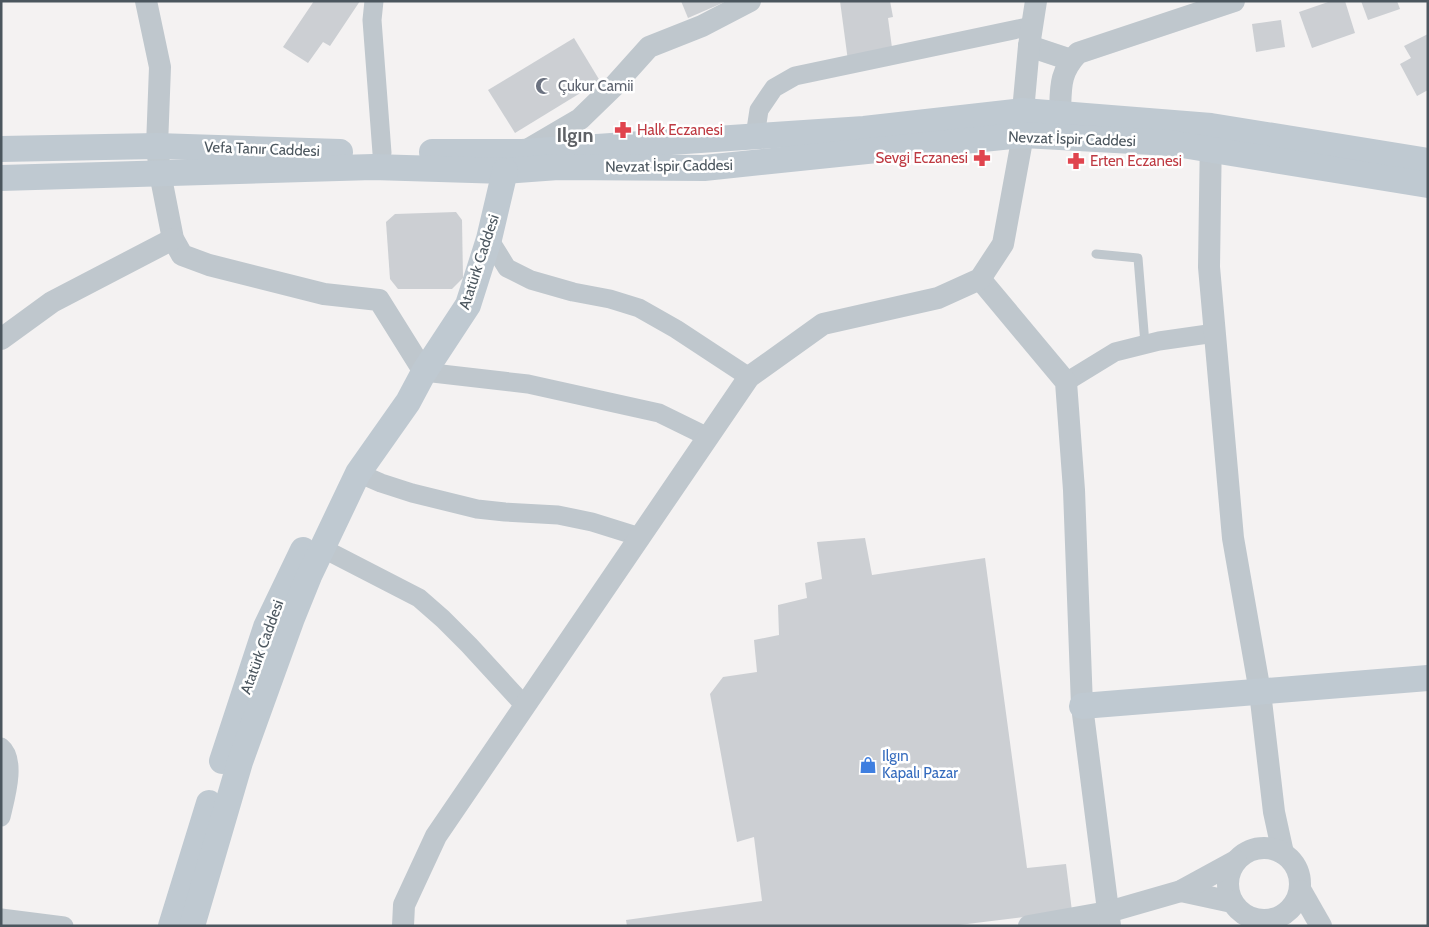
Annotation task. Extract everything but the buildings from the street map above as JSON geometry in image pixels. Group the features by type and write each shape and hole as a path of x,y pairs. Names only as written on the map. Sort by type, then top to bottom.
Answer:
{"main road":[{"name":"Nevzat İspir Caddesi","path":"505,171 558,167 704,168 1023,123 1060,113 1210,138 1428,185"},
{"name":"Nevzat İspir Caddesi","path":"522,152 864,129 1023,123 1170,143 1210,138 1428,161"},
{"name":"Vefa Tanır Caddesi","path":"1,149 157,146 382,153 522,152"},
{"name":"Vefa Tanır Caddesi","path":"1,178 373,167 505,171"},
{"name":"Atatürk Caddesi","path":"192,926 240,762 292,618 322,548 358,474 408,402 424,372 468,305 489,238 505,171"},
{"name":"Atatürk Caddesi","path":"171,926 266,626 294,567 386,403 424,372"},
{"path":"1082,706 1428,678"}],"street":[{"path":"146,1 160,66 157,146 160,173 172,239 182,255 209,265 324,294 379,300 424,372 528,384 659,413 708,437"},
{"path":"374,1 372,20 382,153"},
{"path":"505,171 522,152 580,119 614,86 649,47 702,26 750,1"},
{"path":"403,926 404,904 436,836 749,377 824,324 938,298 980,279 1003,244 1023,123 1036,1"},
{"path":"1060,113 1061,82 1066,68 1078,53 1234,1"},
{"path":"755,136 759,110 774,88 796,76 1031,36 1071,60"},
{"path":"1210,138 1209,266 1233,538 1260,692 1274,812 1283,853"},
{"path":"489,238 507,268 531,280 639,308 676,329 749,377"},
{"path":"1,338 52,302 172,239"},
{"path":"980,279 1066,382 1074,490 1082,706 1109,919"},
{"path":"1066,382 1115,352 1145,344 1215,333"},
{"path":"358,474 412,493 477,509 558,515 592,522 640,537"},
{"path":"322,548 419,598 443,619 525,706"},
{"path":"1,747 5,750 10,772 1,817"},
{"path":"1274,812 1231,868 1227,886 1232,902 1245,915 1253,918 1262,920 1279,918 1316,926"},
{"path":"1029,926 1109,919 1181,891 1258,847 1276,849 1283,853 1291,858 1300,873 1300,891 1293,907 1279,918"},
{"path":"1181,891 1232,902"},
{"path":"1300,891 1320,926"},
{"path":"1,918 64,926"}],"lane":[{"path":"1096,254 1138,258 1145,344"}],"place":[{"name":"Çukur Camii","path":"544,86"},
{"name":"Halk Eczanesi","path":"623,130"},
{"name":"Sevgi Eczanesi","path":"982,158"},
{"name":"Erten Eczanesi","path":"1076,161"},
{"name":"Ilgın Kapalı Pazar","path":"868,765"}],"district":[{"name":"Ilgın","path":"575,135"}]}
